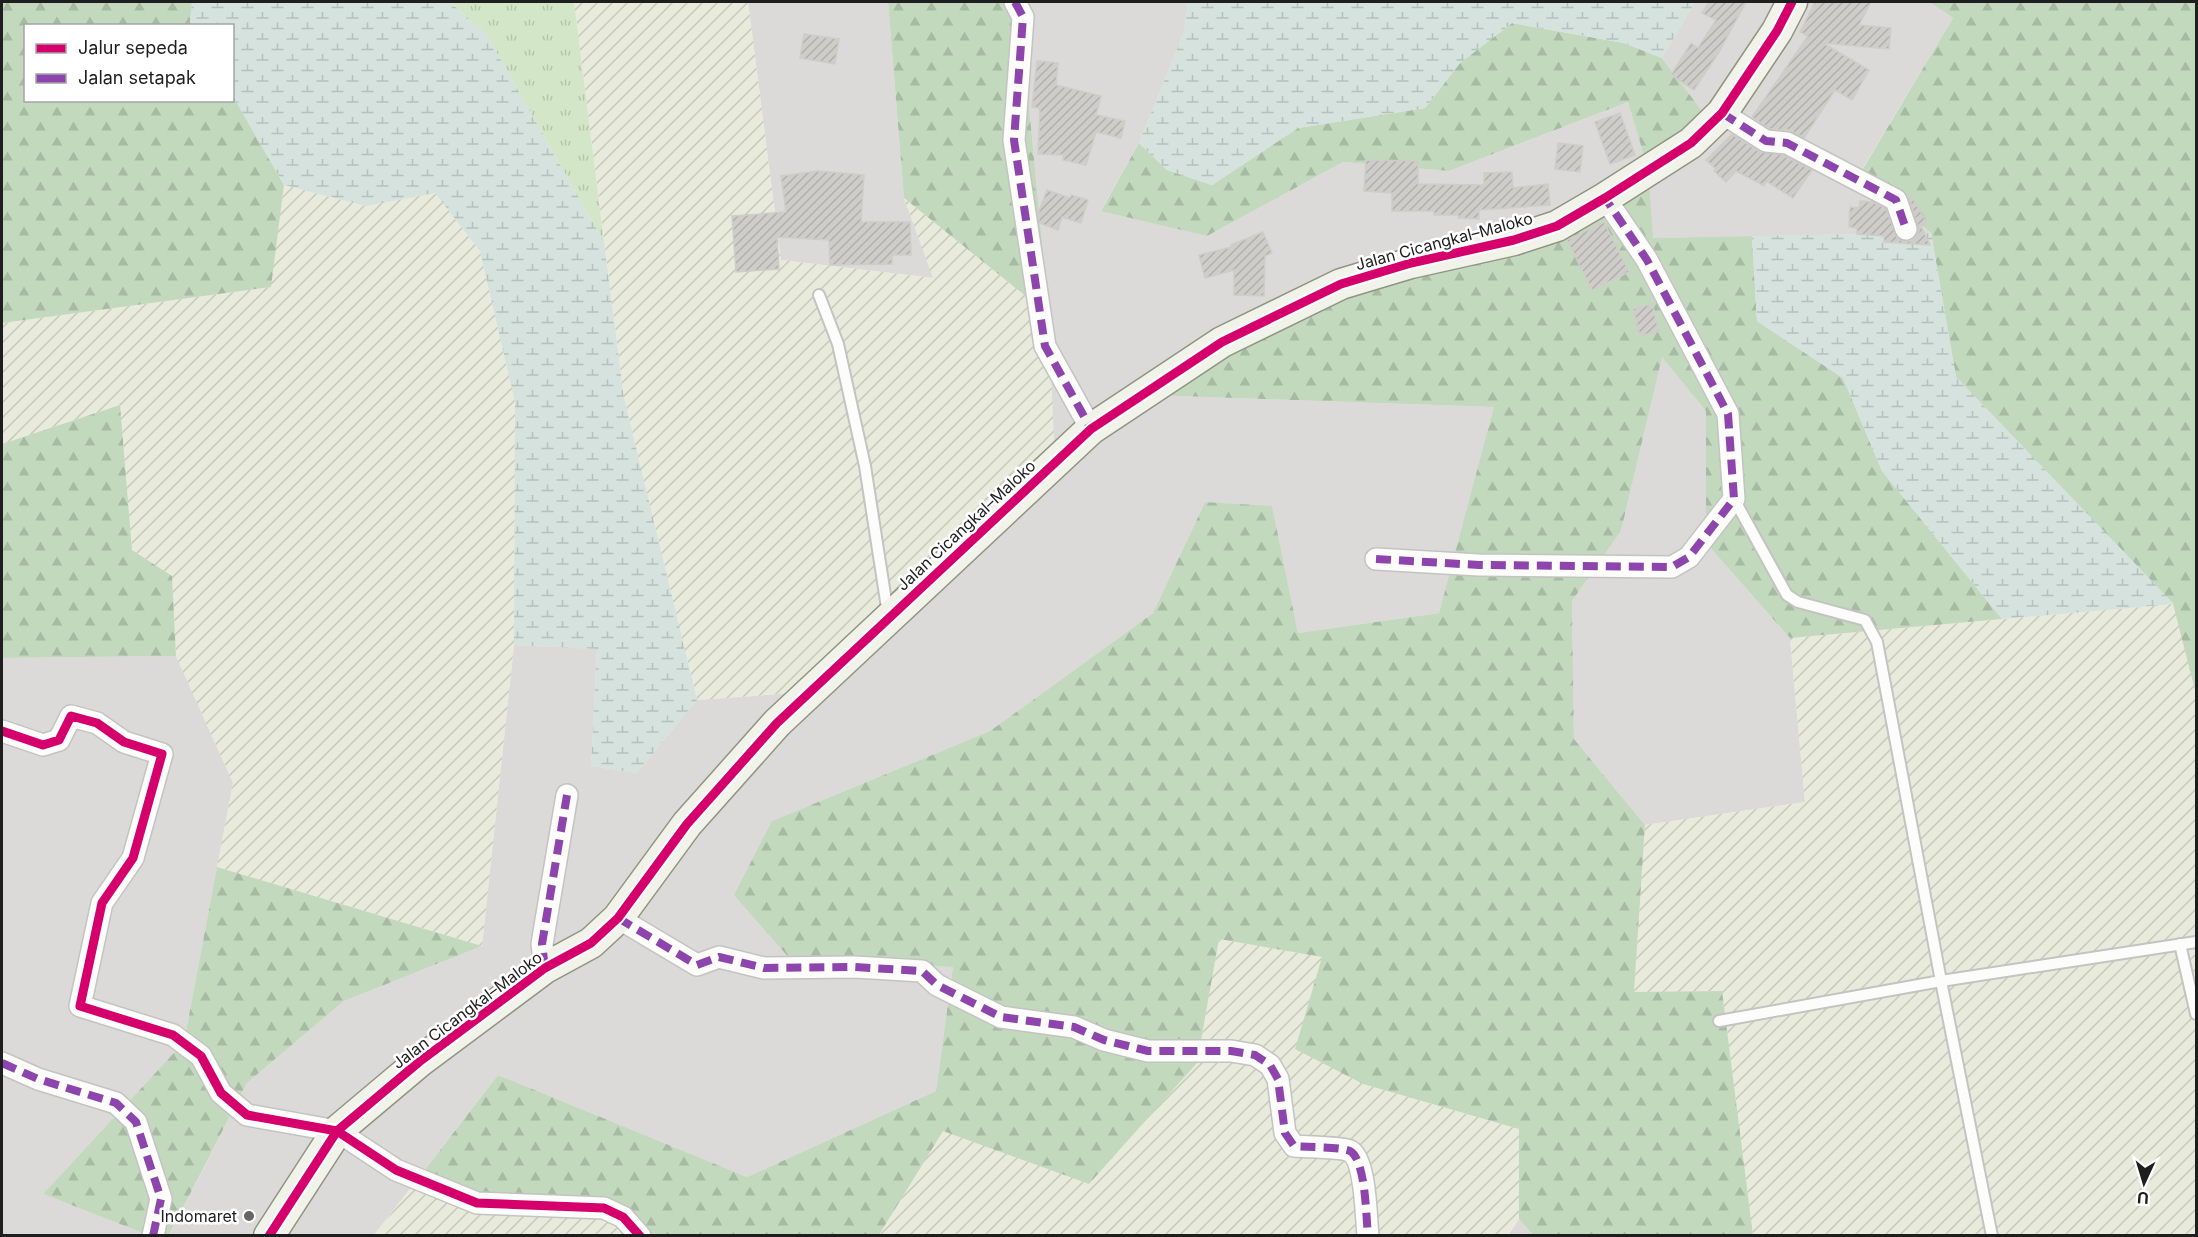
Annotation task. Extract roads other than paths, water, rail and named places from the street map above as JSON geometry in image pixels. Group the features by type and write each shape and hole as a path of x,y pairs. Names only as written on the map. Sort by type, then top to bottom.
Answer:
{"street":[{"path":"1015,2 1023,17 1014,140 1045,346 1091,429"},
{"name":"Jalan Cicangkal–Maloko","path":"269,1236 337,1131 419,1062 545,968 591,943 618,918 687,824 777,723 1091,429 1222,342 1341,284 1411,263 1514,240 1557,226 1605,198 1691,143 1722,113 1777,31 1792,2"},
{"path":"1722,113 1766,141 1787,143 1896,201 1906,229"},
{"path":"1376,559 1479,565 1672,567 1689,557 1734,499 1728,414 1647,260 1605,198"},
{"path":"2,732 43,745 59,740 71,717 97,723 124,742 162,754 133,858 102,903 80,1006 173,1035 201,1056 221,1093 247,1115 337,1131 396,1170 477,1203 604,1208 623,1217 640,1236"},
{"path":"545,968 542,944 567,795"},
{"path":"618,918 697,965 719,957 764,968 855,967 922,971 937,985 1001,1017 1074,1028 1104,1040 1149,1051 1231,1051 1255,1055 1270,1065 1278,1079 1285,1133 1294,1146 1348,1150 1356,1156 1361,1171 1368,1236"},
{"path":"2,1063 38,1080 116,1103 136,1122 161,1199 153,1236"}],"lane":[{"path":"819,296 838,344 865,466 889,618"},
{"path":"1734,499 1787,595 1798,602 1865,620 1877,642 1992,1236"},
{"path":"1719,1021 1941,981 2196,942"},
{"path":"2180,944 2196,1014"}],"place":[{"name":"Indomaret","path":"249,1216"}]}
